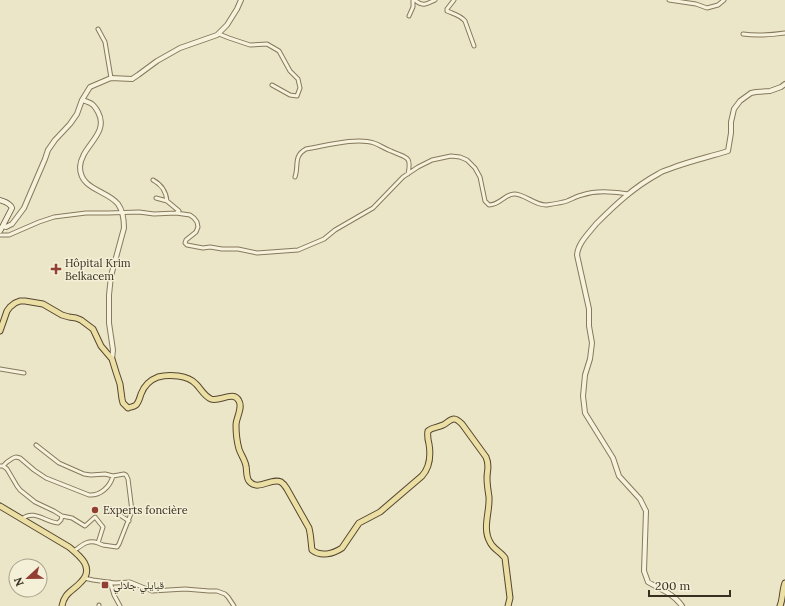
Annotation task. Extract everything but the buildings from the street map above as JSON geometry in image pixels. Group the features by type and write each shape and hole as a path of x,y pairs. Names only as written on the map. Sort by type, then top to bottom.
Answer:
{"main road":[{"path":"0,200 12,208 0,231"},
{"path":"0,331 7,311 10,307 15,303 25,300 43,304 62,315 76,318 87,324 93,329 101,346 112,359 121,389 123,403 128,408 137,404 145,386 159,377 167,375 181,377 195,382 206,396 211,399 216,400 233,396 236,398 240,401 237,420 239,449 244,458 248,479 250,482 258,486 275,481 279,481 283,484 309,528 312,550 317,554 338,551 342,548 360,523 380,512 422,476 429,461 429,445 427,438 428,431 432,428 445,424 452,419 458,420 486,457 488,462 489,467 487,480 489,506 486,526 489,542 505,558 510,598 508,606"},
{"path":"0,506 74,551 86,564 86,573 82,582 64,597 62,606"},
{"path":"780,606 785,583"}],"street":[{"path":"3,226 6,227 12,224 24,208 48,150 77,114 82,100 90,87 111,78 132,79 157,61 180,48 217,36 227,25 241,0"},
{"path":"409,16 414,0 419,3 427,4 435,0"},
{"path":"454,0 447,11 462,18 474,46"},
{"path":"669,0 696,4 707,8 718,5 724,0"},
{"path":"98,29 106,42 111,78"},
{"path":"743,34 756,36 785,33"},
{"path":"219,34 250,44 267,44 279,51 290,71 298,79 300,88 297,96 290,95 272,85"},
{"path":"682,606 670,594 648,582 644,571 646,511 640,499 620,476 613,458 585,413 583,396 585,375 590,359 592,343 588,326 589,309 577,255 580,245 590,232 607,213 632,190 659,173 728,151 734,109 740,101 751,93 770,91 785,84"},
{"path":"82,100 91,102 96,108 100,116 101,123 100,130 85,151 81,160 80,169 82,176 91,187 110,197 119,205 124,220 124,228 111,276 108,295 109,323 113,350 112,359"},
{"path":"295,177 297,172 298,155 306,149 333,144 365,141 375,143 409,160 410,164 408,174"},
{"path":"0,236 9,235 54,217 86,213 176,213 190,215 197,222 198,227 196,232 186,240 185,243 187,245 203,248 238,249 257,253 298,250 324,240 335,230 373,208 398,182 418,167 432,160 451,156 460,157 466,160 475,168 480,177 485,201 489,205 498,203 509,195 514,194 520,195 542,205 566,202 580,195 591,192 606,191 628,194"},
{"path":"153,180 161,186 166,195 167,201"},
{"path":"156,198 167,201 179,211 176,213"},
{"path":"0,369 24,373"},
{"path":"36,445 59,462 84,474 105,474 113,476 124,474 128,479 132,511 119,544 116,547 88,541 74,551"},
{"path":"98,543 103,527 95,518 85,526 72,518 62,516 35,502 16,486 7,469 2,466 13,458 20,458 46,478 95,496 102,492 112,480 113,476"},
{"path":"109,508 128,521"},
{"path":"22,519 25,516 33,515 54,523 58,523 62,516"},
{"path":"84,578 110,582 130,582 152,591 185,589 217,591 228,597 234,606"},
{"path":"110,582 120,606"}],"place":[{"name":"Hôpital Krim Belkacem","path":"56,269"},
{"name":"Experts foncière","path":"95,510"},
{"name":"قبايلي جلالي","path":"105,585"}]}
